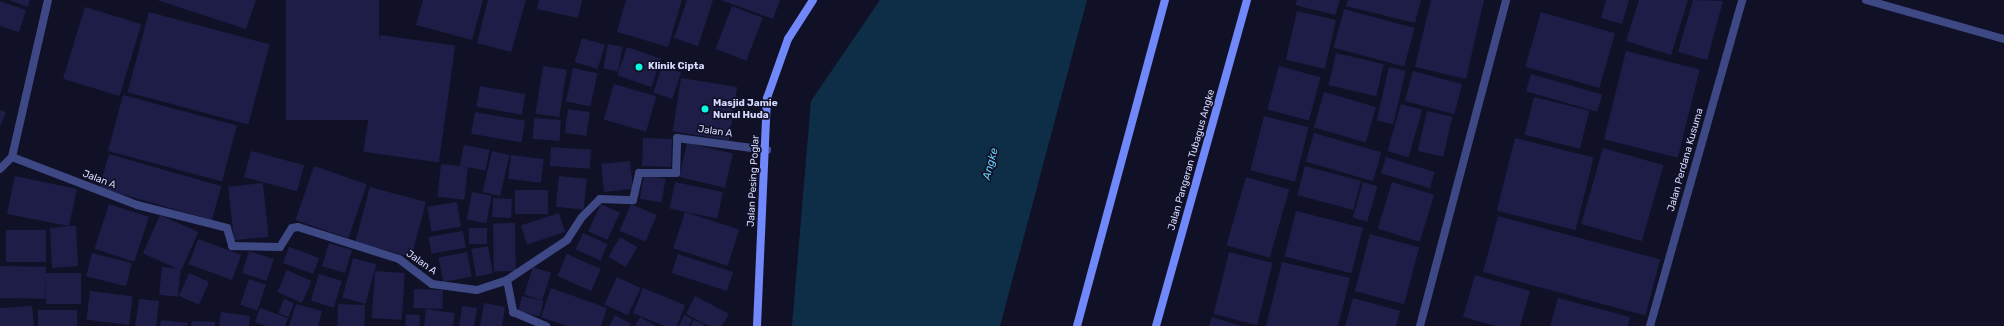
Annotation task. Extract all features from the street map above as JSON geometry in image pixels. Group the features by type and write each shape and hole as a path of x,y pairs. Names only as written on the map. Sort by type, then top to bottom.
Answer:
{"main road":[{"name":"Jalan Pesing Poglar","path":"757,326 766,150 767,98 788,39 813,0"},
{"path":"1077,326 1165,0"},
{"name":"Jalan Pangeran Tubagus Angke","path":"1156,326 1247,0"}],"street":[{"path":"0,169 12,157 48,0"},
{"path":"1420,326 1506,0"},
{"name":"Jalan Perdana Kusuma","path":"1650,326 1742,0"},
{"path":"1866,0 2004,39"},
{"name":"Jalan A","path":"12,157 137,205 227,228 232,246 280,247 294,227 399,259 432,284 477,290 507,280 567,240 597,201 604,199 633,200 639,173 676,173 677,138 766,150"},
{"path":"507,280 513,312 546,326"}],"water":[{"name":"Angke","path":"880,0 1087,0 1000,326 792,326 811,101"}],"building":[{"path":"9,0 30,0 28,7"},
{"path":"157,0 256,0 246,29"},
{"path":"286,0 379,0 379,120 286,120"},
{"path":"423,0 483,0 472,40 416,25"},
{"path":"488,0 526,0 511,52 477,43"},
{"path":"539,0 582,0 578,18 537,9"},
{"path":"626,0 682,0 668,47 617,32"},
{"path":"687,0 713,0 698,46 674,38"},
{"path":"721,0 780,0 773,19"},
{"path":"1297,0 1340,0 1335,15 1295,5"},
{"path":"1348,0 1421,0 1415,23 1346,6"},
{"path":"1431,0 1484,0 1466,79 1415,67"},
{"path":"1606,0 1629,0 1622,24 1601,18"},
{"path":"1639,0 1688,0 1671,55 1626,41"},
{"path":"1693,0 1723,1 1707,60 1678,52"},
{"path":"0,1 26,10 19,32 0,26"},
{"path":"732,6 763,18 746,61 716,49"},
{"path":"85,7 141,24 119,96 63,79"},
{"path":"1344,9 1415,28 1404,67 1334,48"},
{"path":"1297,11 1336,20 1325,69 1286,60"},
{"path":"149,12 270,44 248,125 128,92"},
{"path":"1541,12 1615,33 1599,88 1525,67"},
{"path":"380,35 455,46 439,162 364,152"},
{"path":"582,38 605,45 598,69 575,62"},
{"path":"608,44 623,47 618,71 603,69"},
{"name":"Klinik Cipta","path":"627,47 661,59 651,87 617,75"},
{"path":"1626,51 1700,69 1678,158 1604,139"},
{"path":"1336,53 1384,64 1376,96 1329,85"},
{"path":"543,66 567,70 559,117 535,113"},
{"path":"662,66 681,72 672,99 653,93"},
{"path":"1279,66 1321,77 1309,121 1267,109"},
{"path":"1389,67 1406,71 1393,124 1377,121"},
{"path":"573,68 597,73 590,106 566,101"},
{"path":"1413,71 1462,84 1454,114 1405,101"},
{"path":"1531,74 1602,94 1597,112 1526,91"},
{"name":"Masjid Jamie Nurul Huda","path":"681,78 737,87 729,140 673,131"},
{"path":"614,84 656,96 646,132 604,120"},
{"path":"480,86 525,94 522,115 476,107"},
{"path":"1324,92 1376,107 1366,142 1314,128"},
{"path":"123,95 237,126 222,182 108,151"},
{"path":"1534,97 1589,111 1580,149 1525,135"},
{"path":"1401,104 1422,110 1409,157 1387,151"},
{"path":"568,109 590,112 586,136 565,133"},
{"path":"0,110 6,112 0,127"},
{"path":"1427,111 1452,117 1443,157 1418,151"},
{"path":"475,112 525,121 521,143 471,134"},
{"path":"1264,116 1309,127 1295,181 1250,170"},
{"path":"534,118 561,120 559,141 533,139"},
{"path":"1314,133 1381,152 1373,181 1306,162"},
{"path":"643,138 672,139 671,167 642,166"},
{"path":"1515,138 1594,158 1575,230 1497,211"},
{"path":"687,143 733,154 725,188 679,177"},
{"path":"464,145 490,150 486,171 460,166"},
{"path":"551,147 591,150 590,169 550,166"},
{"path":"1603,148 1664,165 1642,241 1581,224"},
{"path":"251,151 304,165 297,191 244,177"},
{"path":"492,151 510,155 500,196 483,192"},
{"path":"109,154 221,186 212,220 99,188"},
{"path":"511,155 544,159 541,183 508,179"},
{"path":"1386,157 1435,172 1430,188 1381,173"},
{"path":"630,161 633,189 604,192 601,164"},
{"path":"441,164 468,167 464,200 438,197"},
{"path":"314,166 367,184 348,238 295,220"},
{"path":"1305,166 1361,181 1353,210 1297,195"},
{"path":"644,175 666,179 661,202 640,199"},
{"path":"15,176 77,189 69,226 7,214"},
{"path":"559,176 587,179 584,210 556,207"},
{"path":"1246,177 1289,189 1270,258 1226,245"},
{"path":"675,182 723,192 717,219 669,208"},
{"path":"1363,182 1377,186 1367,222 1353,218"},
{"path":"1392,182 1434,195 1420,242 1378,229"},
{"path":"263,183 269,237 234,240 228,187"},
{"path":"370,187 426,202 411,257 355,242"},
{"path":"515,190 548,190 548,214 515,214"},
{"path":"472,192 492,196 486,223 467,219"},
{"path":"493,198 512,199 511,218 492,217"},
{"path":"457,202 461,227 431,231 427,207"},
{"path":"109,204 149,217 134,262 94,249"},
{"path":"601,204 620,213 607,240 588,231"},
{"path":"631,204 657,215 645,242 620,231"},
{"path":"1296,211 1363,228 1352,273 1285,257"},
{"path":"685,212 739,230 727,266 673,248"},
{"path":"559,213 565,232 527,244 521,225"},
{"path":"160,215 198,232 181,270 143,253"},
{"path":"1498,216 1660,259 1645,316 1483,272"},
{"path":"493,223 515,223 516,271 494,271"},
{"path":"76,226 78,266 52,268 50,228"},
{"path":"469,228 487,228 487,244 469,244"},
{"path":"6,230 46,230 46,262 6,262"},
{"path":"463,231 466,248 431,254 429,237"},
{"path":"583,233 608,244 600,260 576,249"},
{"path":"1370,234 1419,247 1404,304 1355,291"},
{"path":"620,237 637,247 626,267 608,257"},
{"path":"198,239 241,255 232,280 189,264"},
{"path":"329,243 352,250 345,273 322,266"},
{"path":"488,246 493,274 476,277 471,249"},
{"path":"289,247 319,258 313,274 283,263"},
{"path":"249,251 274,259 267,281 242,273"},
{"path":"467,252 472,277 443,282 439,258"},
{"path":"1229,252 1273,263 1257,325 1214,314"},
{"path":"92,253 132,263 126,286 86,276"},
{"path":"567,254 601,269 591,291 557,276"},
{"path":"678,254 733,272 727,291 672,273"},
{"path":"353,258 376,264 366,304 342,298"},
{"path":"1282,262 1350,278 1338,326 1266,326"},
{"path":"0,266 46,267 45,299 0,298"},
{"path":"162,267 181,269 178,297 159,295"},
{"path":"533,267 551,273 542,300 524,295"},
{"path":"287,270 312,281 302,303 277,292"},
{"path":"375,271 405,273 402,320 372,318"},
{"path":"46,273 81,273 81,304 46,304"},
{"path":"189,273 209,282 199,305 179,296"},
{"path":"319,274 342,281 334,308 311,301"},
{"path":"1475,275 1530,291 1520,326 1496,326 1463,317"},
{"path":"617,277 641,288 628,315 604,304"},
{"path":"249,279 266,285 257,310 240,305"},
{"path":"551,288 607,308 601,326 567,326 541,317"},
{"path":"643,288 685,305 677,326 664,326 633,313"},
{"path":"414,289 443,290 442,309 413,308"},
{"path":"90,291 133,296 129,325 86,320"},
{"path":"522,296 543,301 540,317 518,312"},
{"path":"695,296 729,314 722,326 709,326 686,314"},
{"path":"1353,298 1400,311 1396,326 1345,326"},
{"path":"1558,298 1630,317 1628,326 1550,326"},
{"path":"139,299 159,301 156,326 135,326"},
{"path":"284,299 294,303 289,317 278,313"},
{"path":"484,303 505,307 502,326 480,326"},
{"path":"296,304 322,311 318,326 289,326"},
{"path":"338,304 365,305 364,326 337,326"},
{"path":"32,306 34,326 0,326 0,308"},
{"path":"462,306 477,308 474,326 459,326"},
{"path":"260,308 288,318 285,326 267,326 255,322"},
{"path":"426,309 455,313 453,326 424,326"},
{"path":"38,310 77,310 77,326 38,326"},
{"path":"221,312 250,316 249,326 219,326"},
{"path":"406,314 420,315 419,326 405,326"},
{"path":"615,315 631,324 629,326 609,326"},
{"path":"684,315 692,319 689,326 679,326"},
{"path":"640,317 656,326 635,326"},
{"path":"1212,317 1241,326 1209,326"},
{"path":"161,320 188,323 187,326 160,326"},
{"path":"693,320 704,324 703,326 691,326"},
{"path":"192,321 215,322 215,326 191,326"}],"place":[{"name":"Klinik Cipta","path":"639,67"},
{"name":"Masjid Jamie Nurul Huda","path":"705,109"}]}
